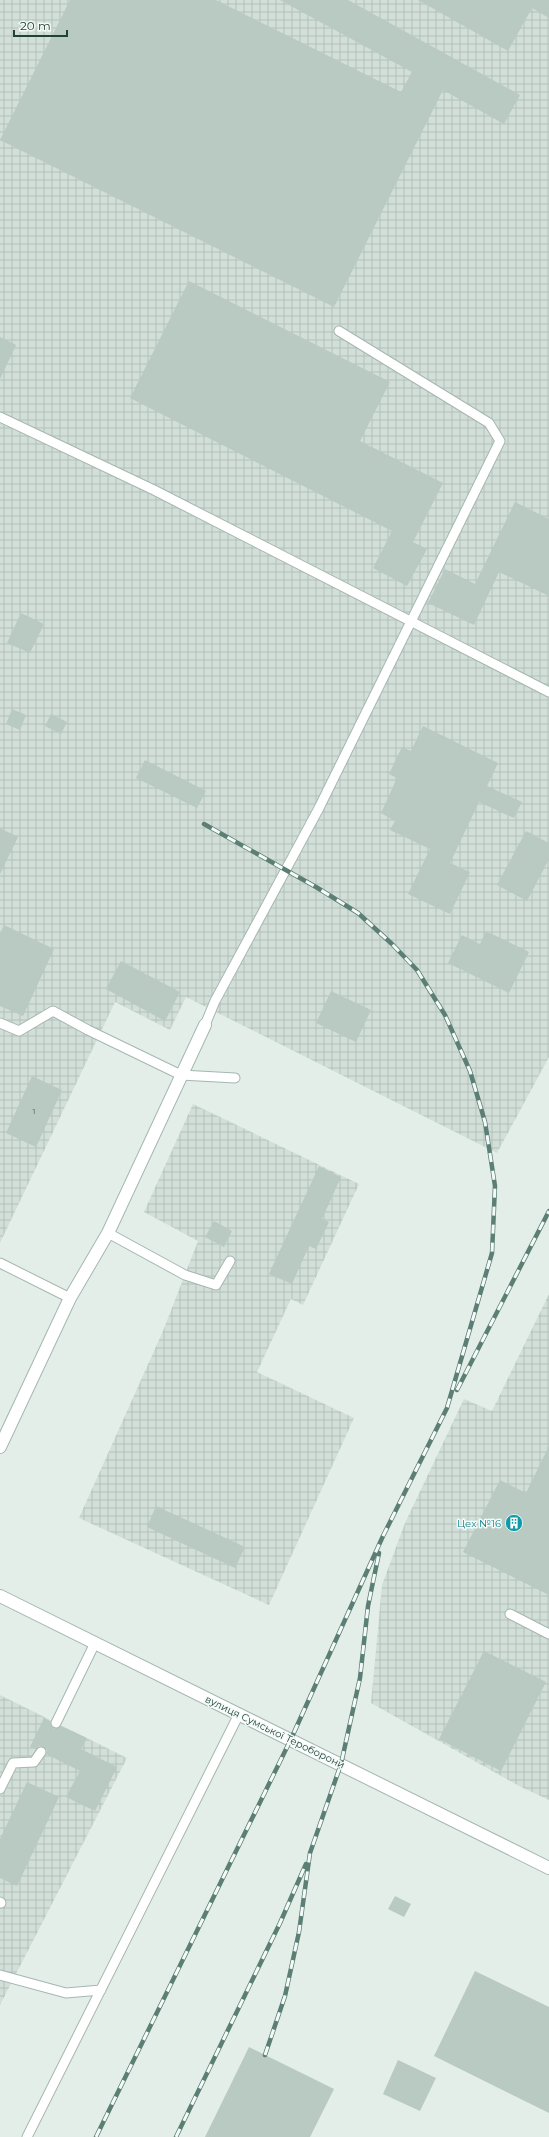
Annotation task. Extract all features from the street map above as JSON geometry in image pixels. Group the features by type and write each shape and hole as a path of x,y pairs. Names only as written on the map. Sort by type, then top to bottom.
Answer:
{"street":[{"path":"0,1446 70,1298 108,1233 205,1025"},
{"name":"вулиця Сумської Тероборони","path":"0,1596 549,1868"}],"lane":[{"path":"205,1025 214,1001 319,808 500,440 489,423 339,332"},
{"path":"0,416 154,490 549,692"},
{"path":"0,1023 19,1031 53,1011 88,1030 181,1075 235,1078"},
{"path":"108,1233 185,1274 216,1285 230,1261"},
{"path":"0,1263 70,1298"},
{"path":"510,1614 549,1634"},
{"path":"56,1723 95,1643"},
{"path":"27,2137 239,1714"},
{"path":"0,1789 13,1763 34,1762 41,1752"},
{"path":"0,1975 66,1993 101,1990"}],"shaded area":[{"path":"0,0 549,0 549,1057 497,1153 186,997 170,1030 115,1002 0,1243"},
{"path":"193,1104 359,1184 303,1305 291,1299 257,1372 354,1418 269,1605 79,1518 163,1331 198,1241 144,1212"},
{"path":"549,1294 549,1800 519,1786 371,1703 382,1585 405,1523 464,1399 492,1411"},
{"path":"0,1695 127,1758 0,2005"}],"building":[{"path":"70,0 216,0 401,92 412,72 280,0 348,0 520,95 504,124 443,90 334,307 0,140"},
{"path":"418,0 549,0 549,18 532,8 508,51"},
{"path":"189,281 390,382 360,441 443,483 413,542 427,549 407,586 373,568 392,531 130,398"},
{"path":"0,337 16,345 0,379"},
{"path":"515,502 549,519 549,596 499,572 474,625 428,603 445,569 475,584"},
{"path":"21,613 44,624 30,653 7,643"},
{"path":"12,709 26,715 20,730 6,724"},
{"path":"51,714 67,722 61,734 45,726"},
{"path":"423,726 498,763 487,786 522,802 514,818 479,802 450,863 470,872 450,914 408,894 430,849 390,830 395,821 381,813 397,778 389,774 402,747 411,751"},
{"path":"145,760 206,791 197,808 136,778"},
{"path":"0,828 18,837 0,874"},
{"path":"526,831 549,843 549,859 527,901 497,885"},
{"path":"4,925 54,949 23,1016 0,1006 0,934"},
{"path":"486,931 529,952 509,993 448,963 462,935 480,944"},
{"path":"121,961 180,992 165,1021 106,989"},
{"path":"331,991 371,1010 356,1042 316,1023"},
{"path":"32,1076 62,1090 36,1147 6,1133"},
{"path":"319,1166 341,1177 322,1219 329,1222 316,1249 309,1246 292,1284 269,1274"},
{"path":"214,1221 232,1231 224,1247 205,1237"},
{"name":"Цех №16","path":"549,1446 549,1595 463,1552 500,1480 526,1493"},
{"path":"156,1506 245,1547 235,1568 147,1527"},
{"path":"484,1651 546,1682 501,1771 439,1739"},
{"path":"44,1718 50,1721 51,1726 54,1729 61,1726 87,1738 81,1749 117,1767 95,1811 66,1797 80,1771 46,1754 47,1750 44,1747 39,1746 36,1749 30,1747"},
{"path":"27,1782 59,1797 17,1886 0,1878 0,1839"},
{"path":"395,1896 411,1904 404,1917 388,1909"},
{"path":"475,1971 549,2007 549,2113 434,2056"},
{"path":"249,2047 334,2089 310,2137 205,2137"},
{"path":"398,2060 436,2078 420,2111 383,2094"}],"railway":[{"path":"96,2137 291,1739 383,1536 447,1408 492,1253 495,1186 485,1122 470,1071 445,1015 417,970 392,944 358,913 316,887 204,824"},
{"path":"457,1390 549,1211"},
{"path":"265,2055 285,1996 299,1932 310,1853 341,1764 360,1678 368,1606 379,1553"},
{"path":"176,2137 280,1923 306,1864"}],"place":[{"name":"Цех №16","path":"514,1523"}]}
